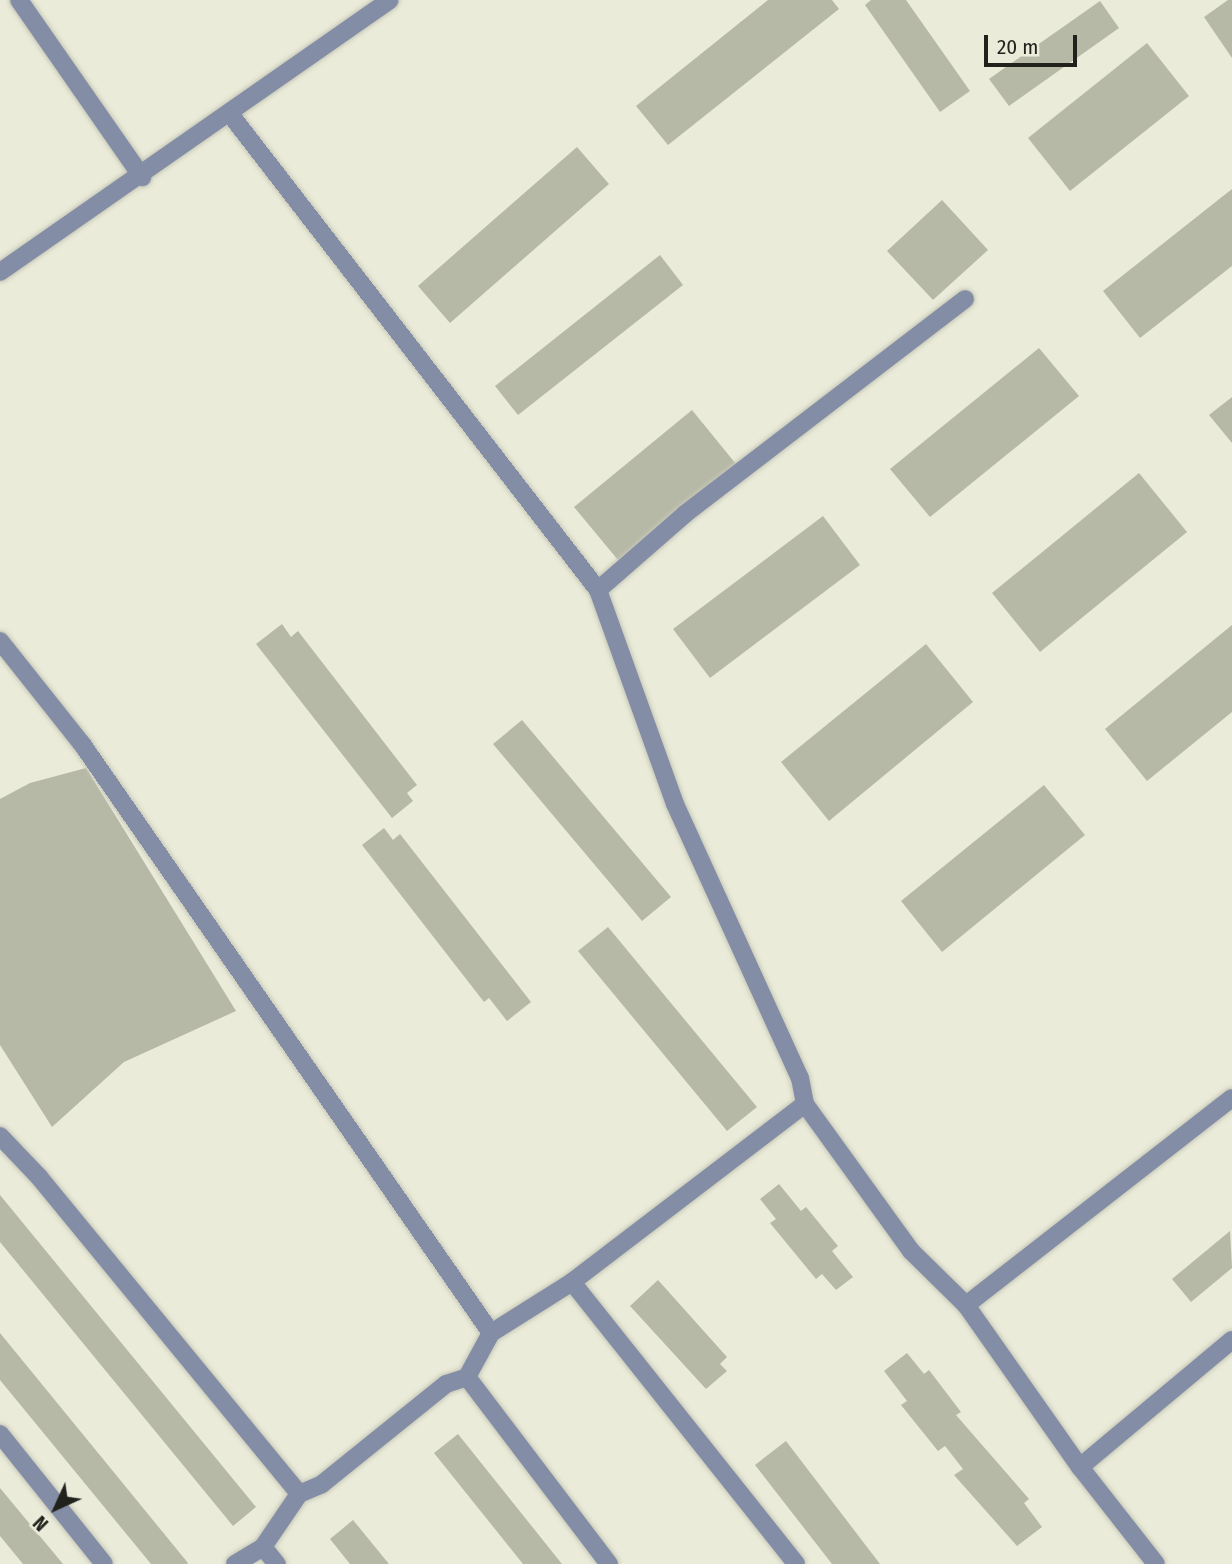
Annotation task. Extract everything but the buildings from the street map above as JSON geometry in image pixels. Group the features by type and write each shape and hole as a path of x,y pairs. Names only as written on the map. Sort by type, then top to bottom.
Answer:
{"street":[{"path":"19,0 142,177"},
{"path":"0,272 142,177 390,0"},
{"path":"230,114 598,590 675,804 800,1078 805,1104 911,1251 966,1305 1080,1467 1156,1564"},
{"path":"598,590 685,514 965,299"},
{"path":"0,641 82,744 491,1333"},
{"path":"966,1305 1232,1098"},
{"path":"235,1564 263,1547 299,1494 322,1484 446,1384 467,1377 491,1333 572,1282 805,1104"},
{"path":"0,1136 39,1177 299,1494"},
{"path":"572,1282 796,1564"},
{"path":"1080,1467 1232,1340"},
{"path":"467,1377 609,1564"},
{"path":"0,1434 104,1564"},
{"path":"263,1547 276,1564"}]}
